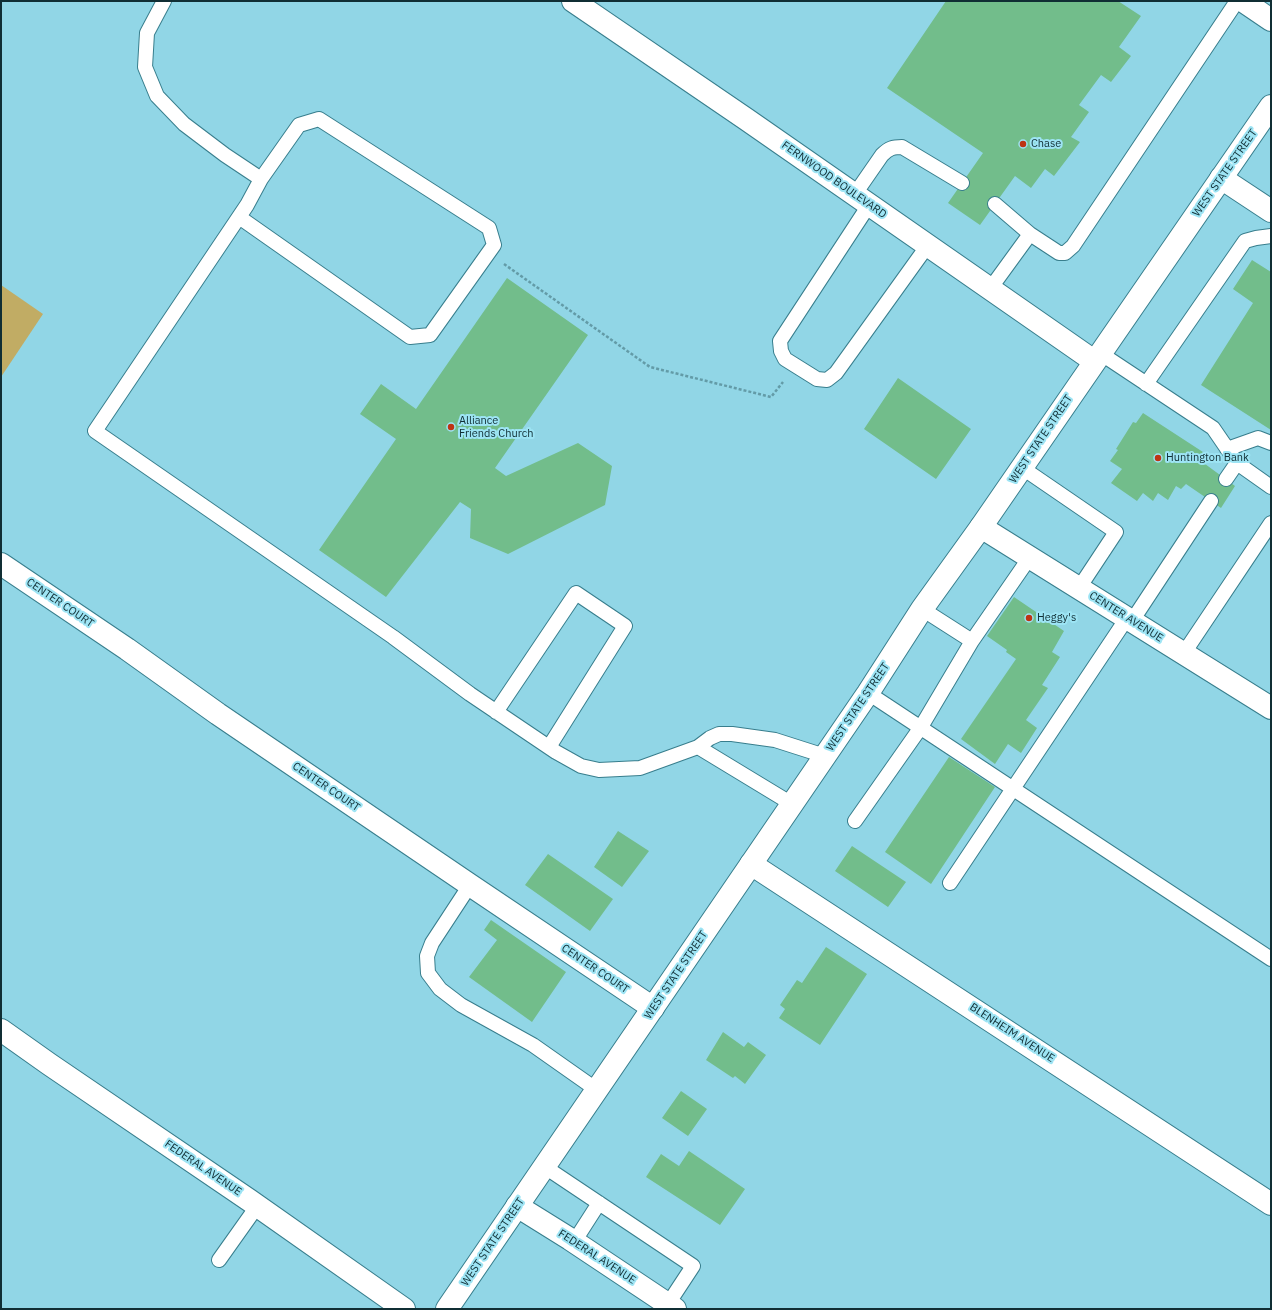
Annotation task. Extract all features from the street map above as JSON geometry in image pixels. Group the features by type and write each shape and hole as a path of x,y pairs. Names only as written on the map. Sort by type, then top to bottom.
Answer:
{"main road":[{"name":"FERNWOOD BOULEVARD","path":"573,1 990,288 1097,357"},
{"path":"1247,3 1271,20"},
{"name":"WEST STATE STREET","path":"447,1309 868,693 922,609 1271,106"},
{"path":"1222,178 1271,211"},
{"name":"CENTER AVENUE","path":"981,526 1271,708"},
{"name":"CENTER COURT","path":"1,564 126,648 218,714 653,1008"},
{"name":"BLENHEIM AVENUE","path":"751,864 1271,1204"},
{"name":"FEDERAL AVENUE","path":"1,1030 258,1205 404,1309"},
{"name":"FEDERAL AVENUE","path":"517,1206 672,1307"}],"lane":[{"path":"164,1 147,33 145,67 157,96 184,124 225,155 261,179"},
{"path":"995,204 1030,234 1059,253 1065,253 1073,246 1247,3"},
{"path":"239,217 410,337 430,334 494,245 489,228 319,119 299,125 261,179 239,217 95,431 312,580 496,712 580,766 599,770 640,768 698,747 710,738 719,734 732,734 775,740 825,756"},
{"path":"928,245 836,372 827,380 817,379 786,359 781,351 780,341 862,200 888,149 902,147 962,183"},
{"path":"990,288 1030,234"},
{"path":"1146,384 1245,241 1271,236"},
{"path":"1097,357 1146,384 1213,428 1237,463 1271,487"},
{"path":"1227,449 1258,438 1271,443"},
{"path":"1226,479 1237,463"},
{"path":"1021,467 1116,532 1079,588"},
{"path":"950,883 1211,501"},
{"path":"1184,654 1271,523"},
{"path":"855,821 921,727 972,641 1030,557"},
{"path":"496,712 576,593 625,626 549,747"},
{"path":"922,609 972,641"},
{"path":"868,693 1271,959"},
{"path":"698,747 792,804"},
{"path":"470,885 432,943 427,956 428,973 440,989 461,1005 534,1045 597,1090"},
{"path":"545,1167 693,1266 672,1307"},
{"path":"574,1242 599,1203"},
{"path":"219,1260 258,1205"}],"path":[{"path":"488,252 650,367 771,397 795,365"}],"shaded area":[{"path":"1,285 43,314 1,377"}],"building":[{"path":"946,1 1118,1 1141,16 1119,47 1131,56 1111,82 1101,75 1079,105 1089,112 1071,137 1080,142 1054,176 1045,169 1031,188 1015,176 980,225 948,203 983,153 887,88"},
{"path":"1252,260 1271,272 1271,430 1201,385 1253,303 1233,289"},
{"name":"Alliance Friends Church","path":"507,278 588,335 495,468 506,476 578,443 612,466 605,505 508,554 470,538 471,509 460,502 386,597 319,550 396,439 360,414 381,384 416,409"},
{"path":"898,378 971,429 936,479 864,429"},
{"name":"Huntington Bank","path":"1143,413 1206,454 1201,461 1235,486 1221,508 1186,484 1181,489 1176,486 1168,500 1158,493 1153,501 1143,493 1137,501 1111,483 1122,469 1110,461 1118,450 1116,449 1133,422 1136,423"},
{"path":"1014,597 1064,631 1052,652 1060,657 1042,685 1048,688 1026,720 1037,728 1021,753 1008,744 995,764 961,739 1016,659 1006,652 1007,650 987,636"},
{"path":"949,757 995,787 931,884 885,852"},
{"path":"618,831 649,851 622,887 594,867"},
{"path":"852,846 906,882 888,907 835,871"},
{"path":"548,854 613,899 590,931 525,885"},
{"path":"491,920 566,972 532,1022 469,977 497,940 484,930"},
{"path":"826,947 867,974 820,1045 779,1018 785,1009 780,1005 797,980 802,983"},
{"path":"723,1032 744,1047 748,1042 766,1055 745,1084 735,1076 733,1078 706,1060"},
{"path":"681,1091 707,1109 688,1136 662,1118"},
{"path":"689,1151 745,1189 720,1225 646,1177 661,1154 679,1166"}],"place":[{"name":"Chase","path":"1023,144"},
{"name":"Alliance Friends Church","path":"451,427"},
{"name":"Huntington Bank","path":"1158,458"},
{"name":"Heggy's","path":"1029,618"}]}
